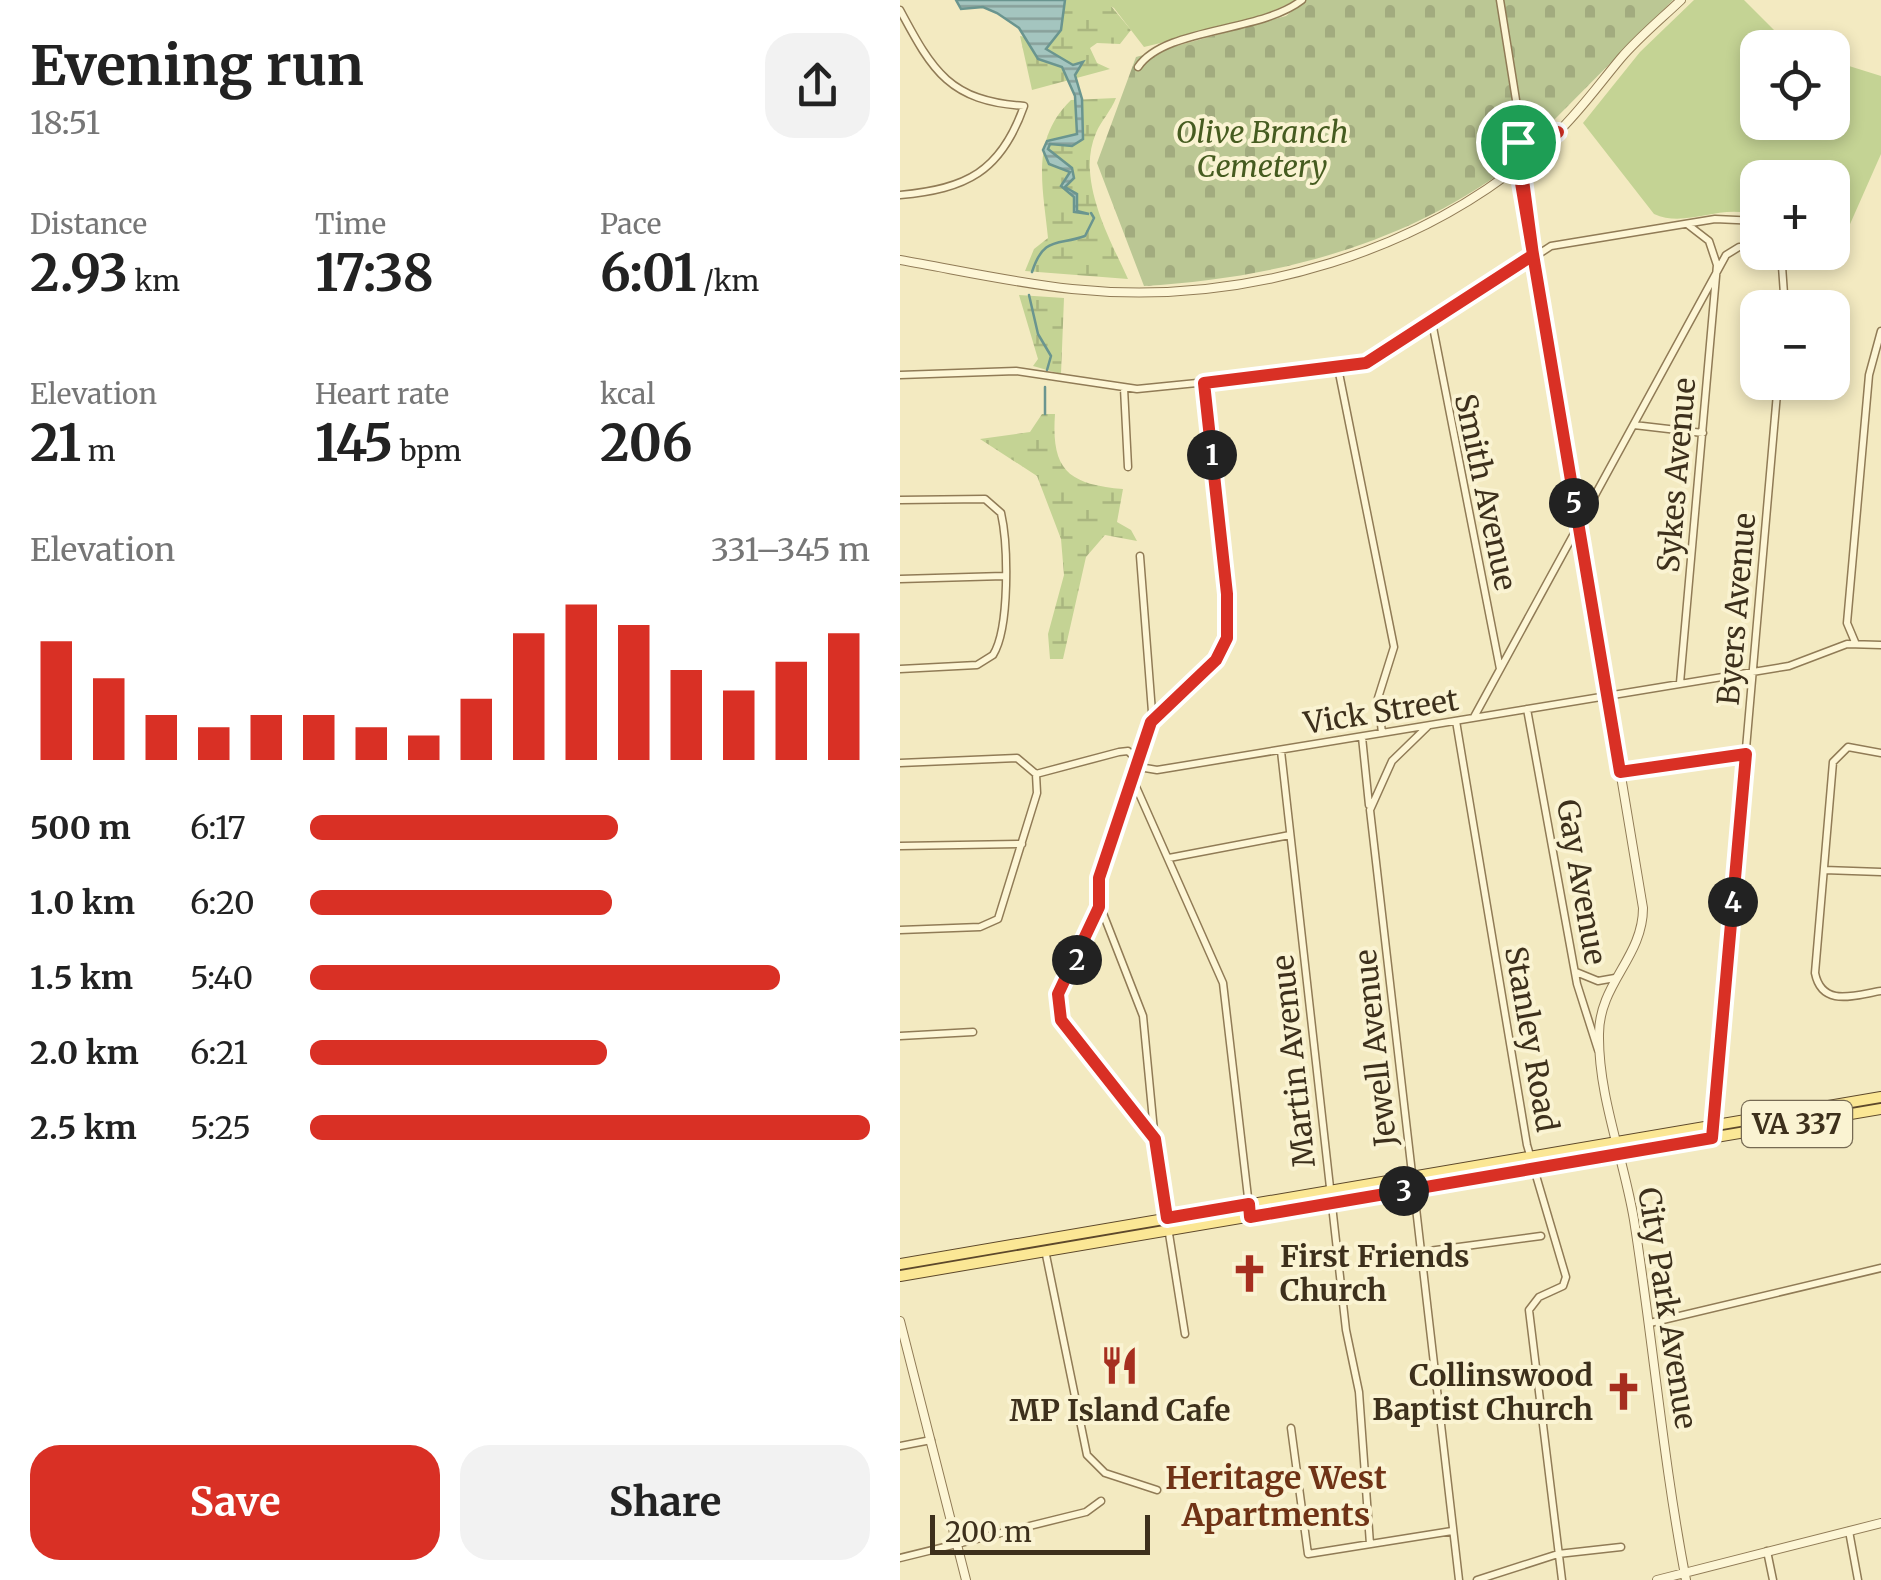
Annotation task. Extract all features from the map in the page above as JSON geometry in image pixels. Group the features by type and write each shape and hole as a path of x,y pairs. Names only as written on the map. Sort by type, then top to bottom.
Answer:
{"main road":[{"name":"VA 337","path":"900,1264 1039,1240 1167,1225 1412,1183 1536,1168 1714,1125 1881,1097"},
{"name":"VA 337","path":"1412,1183 1531,1156 1712,1138 1881,1109"},
{"name":"VA 337","path":"900,1276 1046,1252 1167,1225"}],"street":[{"path":"1138,67 1158,50 1259,23 1302,0"},
{"path":"1500,0 1518,112 1518,165"},
{"path":"900,260 1071,289 1140,292 1228,286 1278,277 1382,244 1477,194 1518,165 1558,132 1624,56 1681,0"},
{"path":"900,10 928,60 958,90 987,102 1024,106 1005,146 978,176 947,189 900,194"},
{"path":"1518,112 1531,130 1558,132"},
{"name":"City Park Avenue","path":"1518,165 1643,920 1634,953 1616,978 1601,1013 1602,1060 1650,1323 1686,1576"},
{"path":"900,375 1016,371 1124,388 1338,368 1379,358 1533,255 1569,241 1740,218"},
{"path":"1686,224 1709,241 1717,271"},
{"path":"1474,718 1717,271 1732,250 1740,249"},
{"name":"Sykes Avenue","path":"1680,683 1717,271"},
{"name":"Smith Avenue","path":"1432,322 1500,670"},
{"path":"1855,642 1847,623 1870,375 1881,331"},
{"path":"1338,368 1394,647 1378,698 1382,733"},
{"path":"1151,722 1216,660 1227,638 1227,594 1204,383"},
{"path":"1124,388 1128,467"},
{"name":"Byers Avenue","path":"1712,1138 1776,400"},
{"path":"1634,425 1702,432"},
{"path":"900,500 972,496 992,502 1003,522 1004,576 998,647 988,660 977,665 900,669"},
{"path":"1140,556 1151,722 1099,878 1099,907 1140,1000 1155,1139 1185,1334"},
{"path":"900,579 1004,576"},
{"name":"Vick Street","path":"1036,774 1119,752 1128,752 1156,770 1281,751 1805,662 1855,642 1881,645"},
{"name":"Gay Avenue","path":"1527,709 1575,972 1602,1060"},
{"name":"Stanley Road","path":"1456,721 1531,1156 1566,1276 1563,1286 1539,1297 1530,1310 1562,1580"},
{"path":"1370,810 1392,761 1428,726"},
{"name":"Jewell Avenue","path":"1362,737 1459,1580"},
{"path":"1881,753 1848,747 1839,752 1833,766 1815,969 1817,984 1834,997 1881,991"},
{"name":"Martin Avenue","path":"1281,751 1346,1330 1359,1392 1370,1544"},
{"path":"1620,772 1746,754"},
{"path":"900,763 1017,758 1036,774 1037,793 1002,912 992,923 900,930"},
{"path":"1133,780 1222,983 1250,1211"},
{"path":"1168,858 1290,835"},
{"path":"900,846 1022,844"},
{"path":"1824,870 1881,872"},
{"path":"1099,907 1061,985 1058,1012 1155,1139"},
{"path":"1575,972 1590,979 1616,978"},
{"path":"900,1036 973,1032"},
{"path":"1421,1252 1540,1236"},
{"path":"1039,1240 1046,1252 1087,1454 1105,1474 1157,1490"},
{"path":"1650,1323 1881,1268"},
{"path":"900,1320 966,1580"},
{"path":"1290,1428 1305,1552 1312,1555 1452,1532"},
{"path":"900,1446 931,1440"},
{"path":"900,1558 1086,1512 1101,1502"},
{"path":"1657,1580 1686,1576 1881,1523"},
{"path":"1848,1531 1858,1580"},
{"path":"1477,1580 1558,1554 1621,1547"},
{"path":"1767,1551 1773,1580"}],"green space":[{"path":"1009,0 1106,0 1131,30 1120,44 1097,43 1090,48 1097,63 1110,69 1032,90 1020,36 1037,39"},
{"path":"1098,0 1297,0 1247,22 1144,47 1114,8"},
{"name":"Olive Branch Cemetery","path":"1306,0 1673,0 1552,122 1517,115 1509,167 1425,218 1336,253 1289,266 1144,286 1097,163 1136,57 1286,16"},
{"path":"1694,0 1744,0 1774,30 1740,30 1740,140 1850,140 1850,66 1881,76 1881,154 1850,224 1850,160 1740,160 1740,213 1679,219 1654,214 1583,123 1640,52"},
{"path":"1116,98 1096,133 1090,169 1097,208 1128,279 1025,271 1034,249 1048,238 1042,165 1049,131 1071,100"},
{"path":"1019,295 1064,298 1061,374 1033,366 1038,359"},
{"path":"1042,414 1055,414 1056,449 1067,471 1089,483 1123,489 1117,522 1131,530 1137,541 1105,535 1086,557 1063,659 1050,659 1048,634 1064,575 1061,539 1037,476 980,439 1030,432"}],"water":[{"path":"956,0 1065,0 1061,30 1046,49 1073,65 1083,62 1075,75 1082,99 1083,139 1072,146 1050,144 1048,149 1072,168 1074,178 1065,187 1077,194 1077,211 1089,214 1074,212 1074,197 1061,186 1070,172 1049,164 1043,150 1047,141 1077,134 1075,96 1062,67 1038,59 1019,28 997,13 983,7 961,9"}],"waterway":[{"path":"1032,272 1047,247 1085,236 1094,218 1091,213"},
{"path":"1029,295 1038,334 1051,356 1047,370"},
{"path":"1045,387 1045,414"}],"place":[{"name":"First Friends Church","path":"1250,1273"},
{"name":"MP Island Cafe","path":"1120,1366"},
{"name":"Collinswood Baptist Church","path":"1623,1392"}],"district":[{"name":"Heritage West Apartments","path":"1276,1496"}],"route":[{"path":"1518,142 1518,112 1525,126 1535,132 1558,132 1518,165 1620,772 1746,754 1712,1138 1250,1217 1249,1204 1167,1218 1155,1139 1061,1020 1057,1002 1061,985 1080,954 1099,907 1099,878 1151,722 1216,660 1227,638 1227,594 1204,383 1348,368 1379,358 1443,314 1533,255 1518,165 1518,142"}]}
